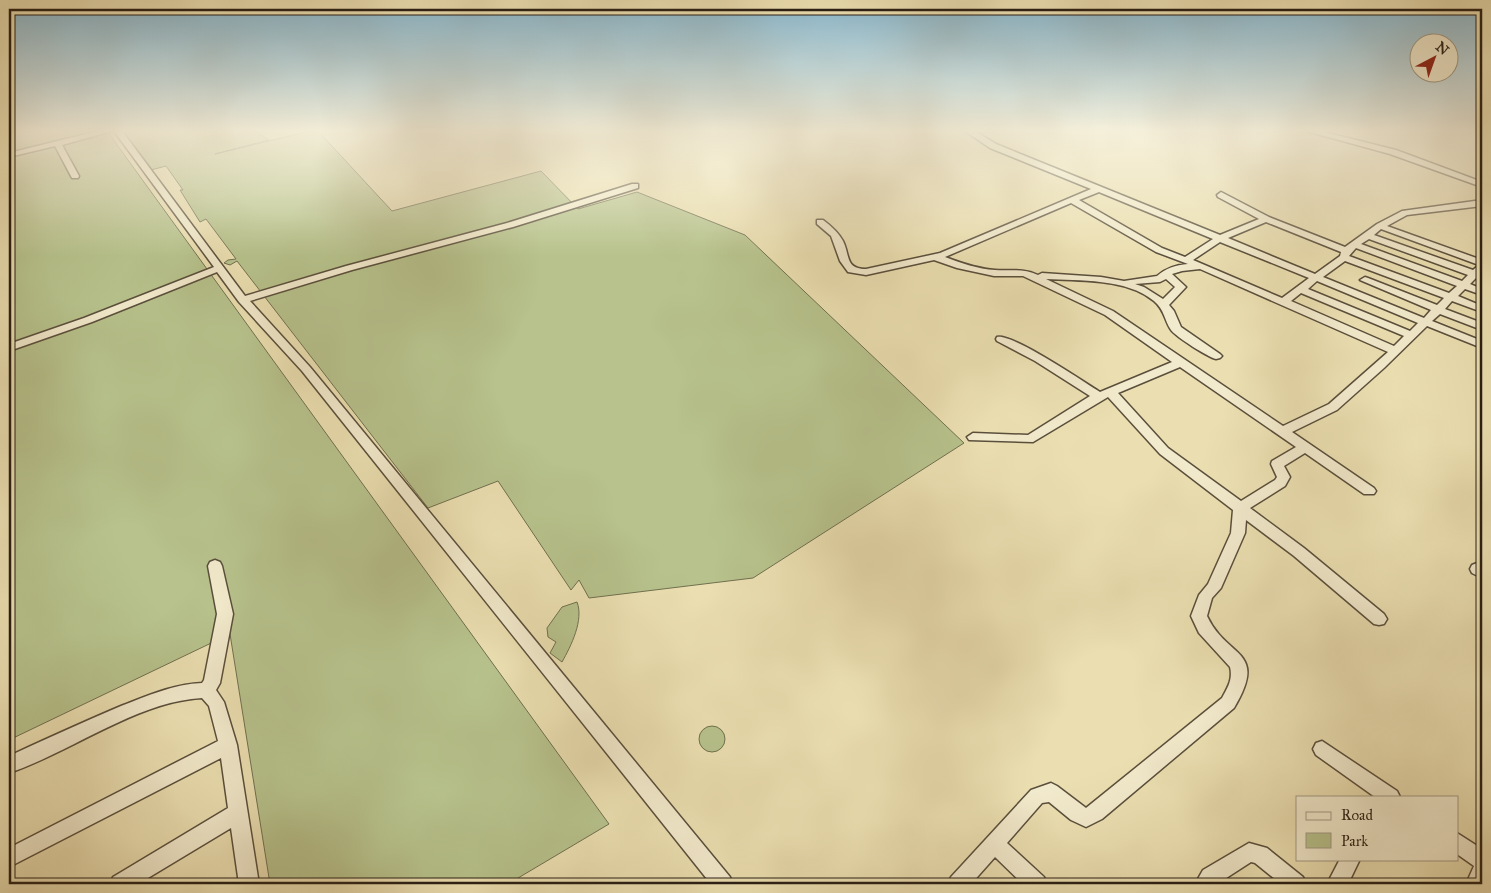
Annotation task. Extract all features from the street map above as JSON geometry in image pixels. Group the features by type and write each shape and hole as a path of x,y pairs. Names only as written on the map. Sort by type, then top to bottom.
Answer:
{"street":[{"path":"149,173 243,300 306,369 723,884"},
{"path":"1058,173 1482,345"},
{"path":"1449,173 1482,185"},
{"path":"243,300 349,268 510,225 635,186"},
{"path":"820,222 835,235 849,269 854,272 866,272 935,257 1100,189"},
{"path":"1221,196 1266,219 1317,238 1378,270 1482,309"},
{"path":"1072,200 1146,243 1395,351"},
{"path":"1282,302 1380,226 1405,214 1482,203"},
{"path":"1186,260 1220,238 1266,219"},
{"path":"1380,226 1480,270"},
{"path":"1367,236 1480,270"},
{"path":"1355,245 1482,292"},
{"path":"935,257 960,266 994,273 1018,272 1120,283 1142,289 1155,296 1163,305 1174,318 1176,329 1216,356"},
{"path":"1120,283 1160,279 1166,273 1177,268 1204,267"},
{"path":"1393,292 1415,267"},
{"path":"9,348 83,323 142,297 219,268"},
{"path":"1349,291 1378,270"},
{"path":"1282,432 1334,407 1480,270"},
{"path":"1163,305 1181,287 1166,273"},
{"path":"1032,275 1110,314 1369,491"},
{"path":"1365,280 1482,327"},
{"path":"1300,289 1410,336"},
{"path":"1001,339 1105,394 1164,451 1299,552 1379,619"},
{"path":"973,437 1029,439 1105,394 1142,381 1181,362"},
{"path":"1240,508 1251,503 1280,483 1284,476 1278,464 1306,447"},
{"path":"958,884 1037,796 1051,792 1077,814 1086,818 1096,813 1228,703 1235,694 1240,686 1242,673 1238,662 1201,624 1199,616 1206,595 1214,588 1238,533 1240,508"},
{"path":"9,765 136,709 192,690 206,690 212,683 224,614 215,566"},
{"path":"206,690 216,702 228,746 249,884"},
{"path":"9,858 228,746"},
{"path":"1322,749 1388,796"},
{"path":"120,884 238,813"},
{"path":"1458,843 1482,860"},
{"path":"994,844 1037,884"},
{"path":"1205,884 1210,877 1249,852 1260,855 1296,884"},
{"path":"1337,884 1350,860"},
{"path":"1476,884 1482,871"}],"green space":[{"path":"9,173 137,173 609,824 508,884 270,884 230,634 9,740"},
{"path":"171,173 357,173 392,211 535,173 543,173 578,209 637,192 745,235 964,443 753,578 589,598 579,580 571,590 498,481 428,508 237,261 230,265 224,263 228,260 236,259 206,219 200,222 180,190 183,190"},
{"path":"577,602 579,609 578,625 573,641 562,662 550,653 556,642 548,637 547,628 562,607"},
{"path":"712,726 721,730 725,739 721,748 712,752 703,748 699,739 703,730"}]}
